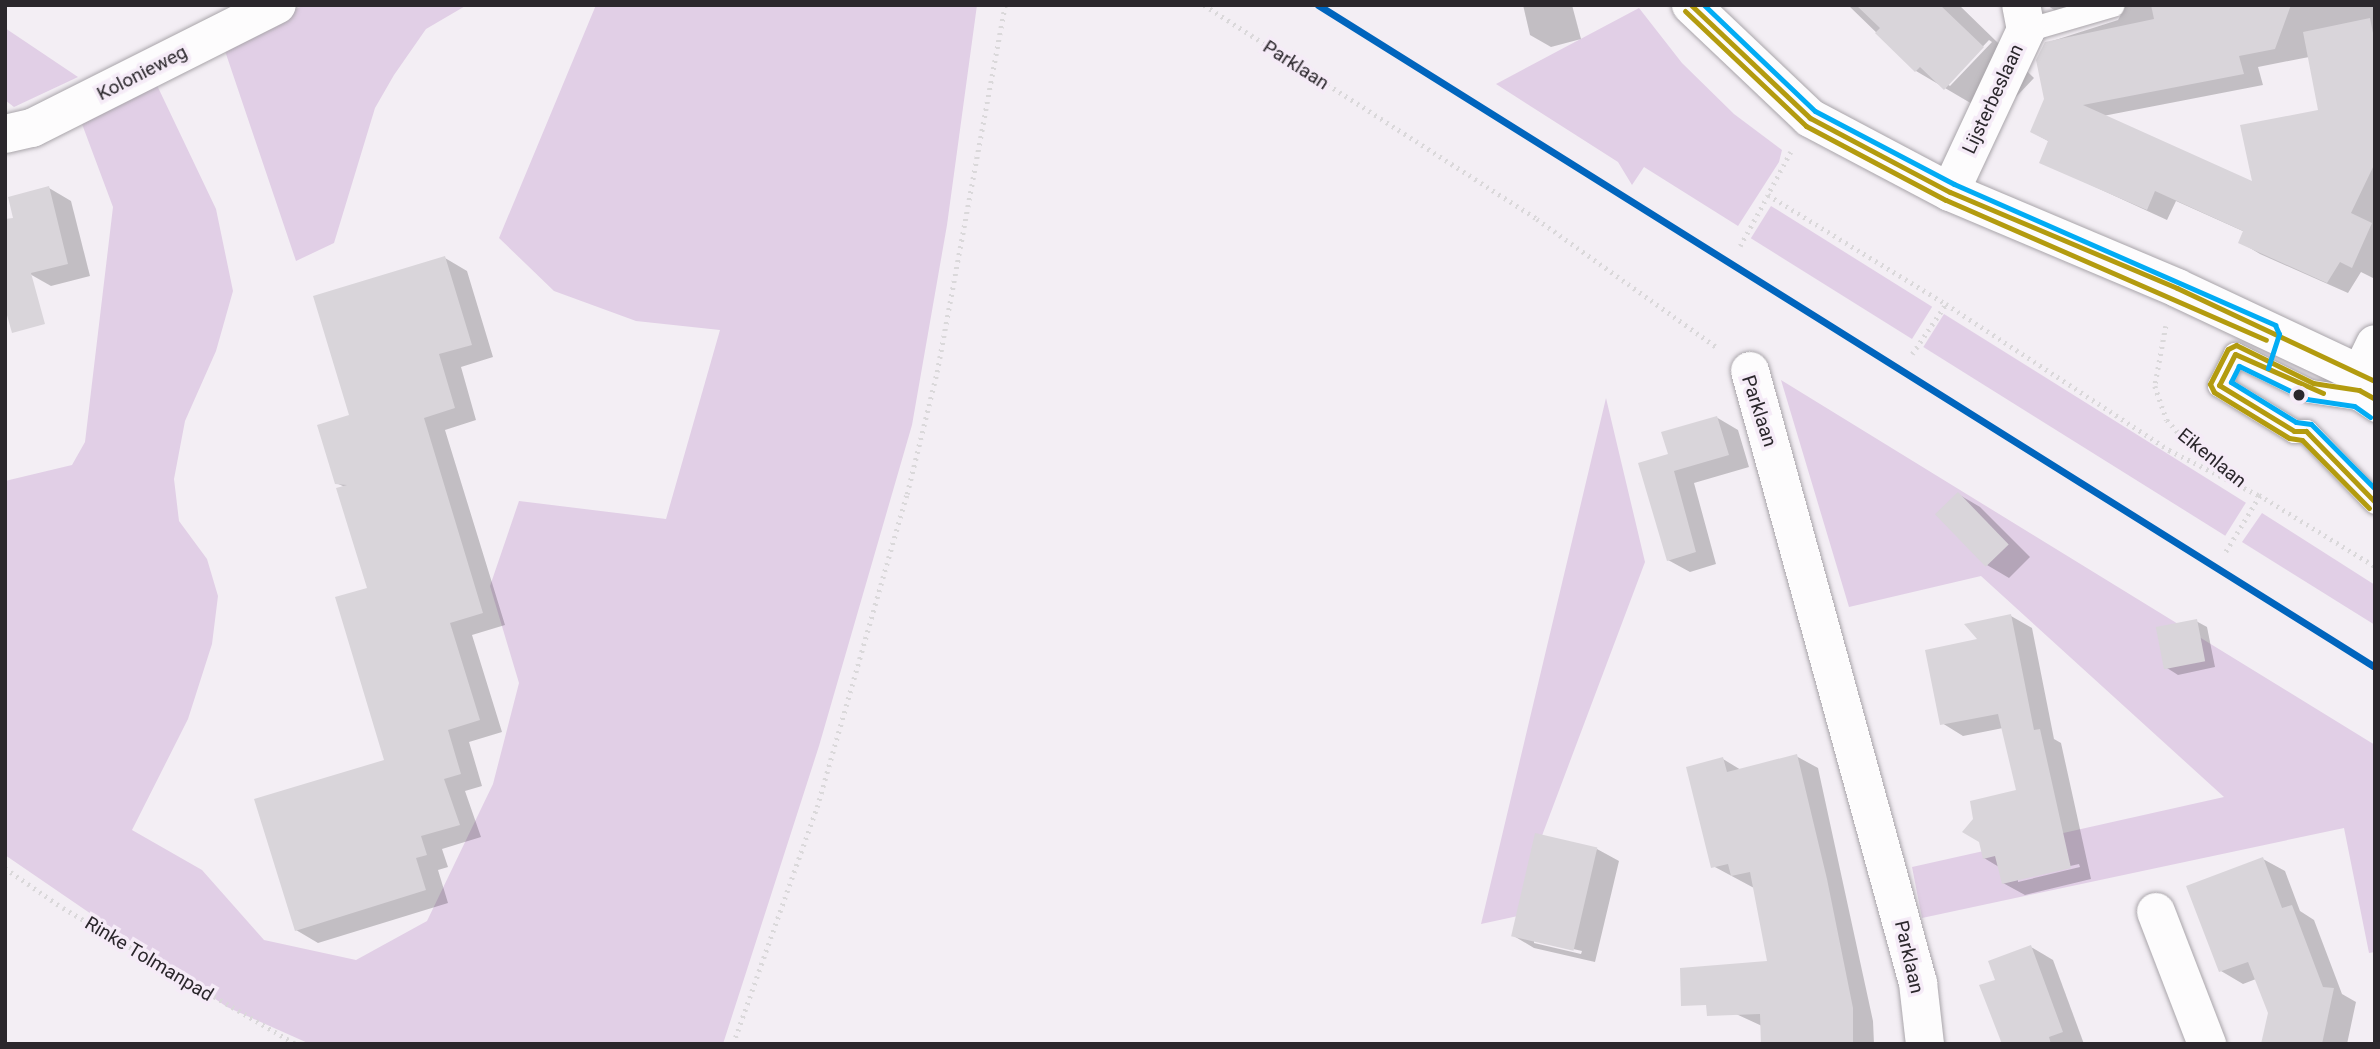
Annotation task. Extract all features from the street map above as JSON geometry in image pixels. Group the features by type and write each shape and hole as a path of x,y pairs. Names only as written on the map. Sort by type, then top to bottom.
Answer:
{"street":[{"name":"Kolonieweg","path":"5,134 32,128 277,5"},
{"path":"1691,5 1810,118 1950,192 2178,288 2265,349 2370,366"},
{"name":"Lijsterbeslaan","path":"1950,192 2023,17"},
{"name":"Parklaan","path":"1750,371 1918,983 1925,1044"},
{"path":"2156,912 2207,1044"}],"lane":[{"path":"2023,17 2112,5"},
{"path":"2375,410 2357,397 2310,391 2265,349 2235,354 2219,386 2294,431 2306,431 2375,502"}],"path":[{"path":"733,1044 817,807 907,494 937,372 1005,5"},
{"name":"Parklaan","path":"1204,5 1537,219 1750,371"},
{"path":"1740,246 1810,118"},
{"path":"1768,195 1946,304 2169,450 2260,496 2226,552"},
{"name":"Eikenlaan","path":"2178,288 2157,362 2159,405 2187,442 2260,496 2375,566"},
{"path":"1912,354 1946,304"},
{"name":"Rinke Tolmanpad","path":"5,869 63,908 296,1044"}],"shaded area":[{"path":"304,5 467,5 426,29 394,75 375,108 334,243 296,261 223,45"},
{"path":"596,5 977,5 947,225 912,425 819,746 723,1044 310,1044 227,1007 5,855 5,481 72,465 85,442 113,207 79,116 154,79 216,209 233,291 216,351 185,421 174,479 179,521 207,559 218,596 212,644 188,719 132,830 202,870 264,940 356,960 427,921 493,784 519,683 490,586 519,501 666,519 720,330 636,321 554,291 499,238"},
{"path":"1639,8 1682,63 1734,114 1782,150 1779,162 1738,226 1644,167 1632,185 1618,162 1496,84"},
{"path":"5,28 78,77 14,107 5,100"},
{"path":"1771,206 1932,307 1912,339 1751,238"},
{"path":"1944,314 2246,503 2225,536 1923,347"},
{"path":"1781,380 2375,745 2375,952 2369,953 2344,828 1922,918 1912,867 2224,797 1981,576 1849,607"},
{"path":"1606,398 1645,562 1540,841 1527,914 1481,924"},
{"path":"2262,513 2375,585 2375,625 2242,542"}],"building":[{"path":"1856,5 1940,5 1984,47 1944,90 1920,67 1915,72 1875,33 1880,28"},
{"path":"2151,5 2291,5 2275,49 2239,56 2244,74 2083,105 2252,181 2240,125 2318,110 2303,32 2370,18 2375,43 2375,163 2351,213 2372,223 2352,268 2340,262 2327,283 2238,243 2243,231 2155,191 2147,210 2039,163 2048,141 2030,132 2044,99 2036,60 2045,42 2154,19"},
{"path":"49,186 68,264 31,273 45,324 12,333 5,308 5,219 13,218 8,197"},
{"path":"445,256 472,345 439,354 455,408 424,418 483,613 450,623 480,720 448,730 461,774 444,779 460,825 421,836 427,855 416,858 426,890 295,931 254,799 384,760 335,597 367,588 336,488 347,485 335,484 317,425 349,415 313,296"},
{"path":"1717,416 1729,455 1674,471 1696,552 1667,561 1638,463 1668,454 1661,432"},
{"path":"1958,492 2009,545 1986,567 1935,514"},
{"path":"2011,614 2034,730 2040,729 2071,868 2002,884 1995,856 1983,859 1979,842 1962,832 1973,819 1970,801 2016,790 1998,714 1940,725 1925,650 1977,639 1964,624"},
{"path":"2197,619 2205,661 2164,669 2156,627"},
{"path":"1797,754 1827,879 1853,1008 1853,1044 1761,1044 1760,1014 1707,1016 1706,1005 1681,1006 1680,968 1767,961 1750,872 1731,876 1728,864 1711,868 1686,767 1723,757 1727,772"},
{"path":"1535,833 1597,847 1574,951 1511,936"},
{"path":"2263,857 2282,908 2292,905 2323,987 2334,988 2322,1044 2261,1044 2268,1013 2248,962 2219,972 2186,886"},
{"path":"2031,945 2063,1032 2049,1037 2051,1044 2002,1044 1979,985 1995,980 1988,961"}],"transit line":[{"path":"1318,5 2375,667"},
{"path":"1691,5 1810,118 1950,192 2177,288 2375,381"},
{"path":"1704,5 1815,111 1954,184 2275,325 2279,334 2268,368"},
{"path":"1685,11 1806,126 1946,200 2266,340"},
{"path":"2369,508 2302,440 2289,438 2214,392 2210,384 2228,349 2236,345 2313,383 2359,390 2375,399"},
{"path":"2323,393 2235,354 2219,385 2294,431 2306,431 2375,502"},
{"path":"2370,417 2354,406 2307,399 2239,366 2231,382 2296,422 2311,424 2375,489"}]}
